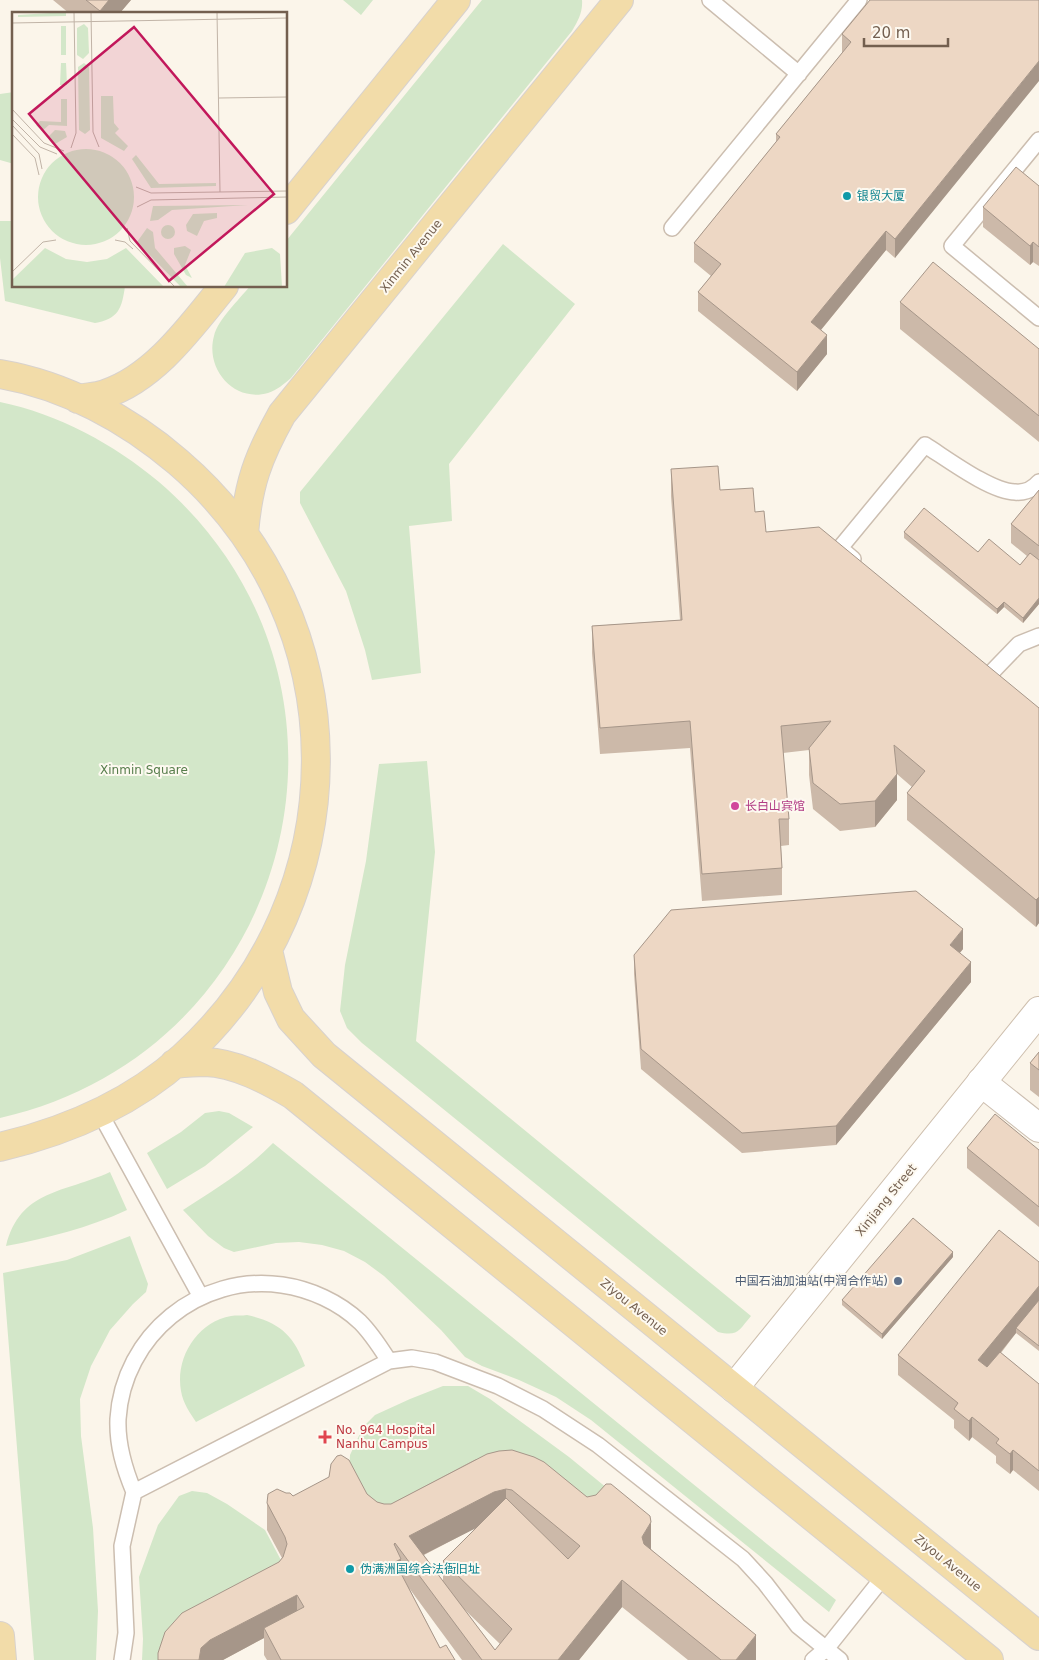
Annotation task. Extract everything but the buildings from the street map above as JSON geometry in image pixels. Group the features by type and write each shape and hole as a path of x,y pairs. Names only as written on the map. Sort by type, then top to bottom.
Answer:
{"main road":[{"path":"288,208 456,0"},
{"name":"Xinmin Avenue","path":"244,534 246,504 252,478 265,444 282,414 619,0"},
{"path":"78,399 104,395 126,385 151,367 183,337 222,288"},
{"path":"4,1150 72,1126 148,1084 174,1064 213,1027 241,994 268,950 284,918 299,878 310,836 315,792 316,749 313,706 304,663 291,622 273,582 244,534 226,509 196,477 164,449 129,425 52,388 11,377"},
{"name":"Ziyou Avenue","path":"268,950 278,992 291,1019 324,1055 1039,1636"},
{"path":"174,1064 207,1062 235,1068 265,1079 293,1095 989,1660"},
{"path":"0,1636 2,1660"}],"street":[{"path":"0,359 11,377"},
{"name":"Xinjiang Street","path":"734,1388 1039,1011"},
{"path":"982,1082 1039,1128"}],"lane":[{"path":"710,0 799,74"},
{"path":"672,228 859,0"},
{"path":"1039,140 952,246 1039,318"},
{"path":"862,567 840,548 925,445 993,487 1015,492 1034,489 1039,482"},
{"path":"1005,684 987,670 1019,644 1039,636"},
{"path":"100,1112 201,1297"},
{"path":"122,1660 126,1633 122,1546 134,1492 124,1469 118,1419 122,1394 129,1371 141,1348 156,1329 175,1312 201,1297 244,1284 269,1283 293,1287 317,1295 339,1306 359,1322 376,1340 389,1361"},
{"path":"134,1492 389,1361 412,1358 435,1362 498,1386 542,1409 598,1445 742,1559 798,1626 840,1660"},
{"path":"813,1660 826,1649 885,1576"}],"green space":[{"path":"343,0 373,0 361,15"},
{"path":"482,0 582,0 580,16 572,31 291,378 277,389 268,393 255,395 244,393 233,388 218,371 212,348 214,336 229,310 248,288 288,288 288,239"},
{"path":"12,92 12,163 0,160 0,94"},
{"path":"0,221 12,221 12,288 125,288 118,312 109,319 95,323 5,301 0,258"},
{"path":"503,244 575,304 449,464 452,521 409,526 421,673 372,680 365,650 346,591 300,503 300,492"},
{"name":"Xinmin Square","path":"0,402 43,414 84,432 142,468 159,482 231,564 273,656 288,753 277,849 241,940 182,1018 101,1080 0,1118"},
{"path":"427,761 435,852 416,1041 751,1316 738,1331 730,1334 718,1332 362,1043 347,1028 340,1011 345,965 366,861 379,764"},
{"path":"219,1111 229,1113 253,1127 205,1166 167,1189 147,1153 181,1132 205,1113"},
{"path":"273,1143 836,1600 829,1612 591,1420 556,1397 465,1357 441,1330 384,1276 365,1262 344,1251 322,1245 299,1242 276,1243 234,1252 224,1248 208,1236 183,1210 241,1171"},
{"path":"110,1172 127,1210 68,1232 6,1246 13,1227 22,1213 33,1203 46,1196"},
{"path":"130,1236 148,1284 146,1292 110,1330 91,1366 80,1399 81,1436 93,1528 98,1611 96,1660 34,1660 3,1273 67,1260"},
{"path":"247,1315 268,1322 284,1331 296,1346 305,1366 196,1422 185,1404 181,1391 180,1379 185,1354 191,1343 208,1326 231,1316"},
{"path":"443,1386 468,1386 490,1399 569,1457 613,1493 390,1528 349,1470 350,1455 363,1427 375,1415"},
{"path":"192,1491 207,1493 265,1530 283,1564 162,1660 142,1660 143,1639 139,1577 158,1525 179,1496"}],"place":[{"name":"银贸大厦","path":"847,196"},
{"name":"长白山宾馆","path":"735,806"},
{"name":"中国石油加油站(中润合作站)","path":"898,1281"},
{"name":"No. 964 Hospital Nanhu Campus","path":"325,1437"},
{"name":"伪满洲国综合法衙旧址","path":"350,1569"}]}
